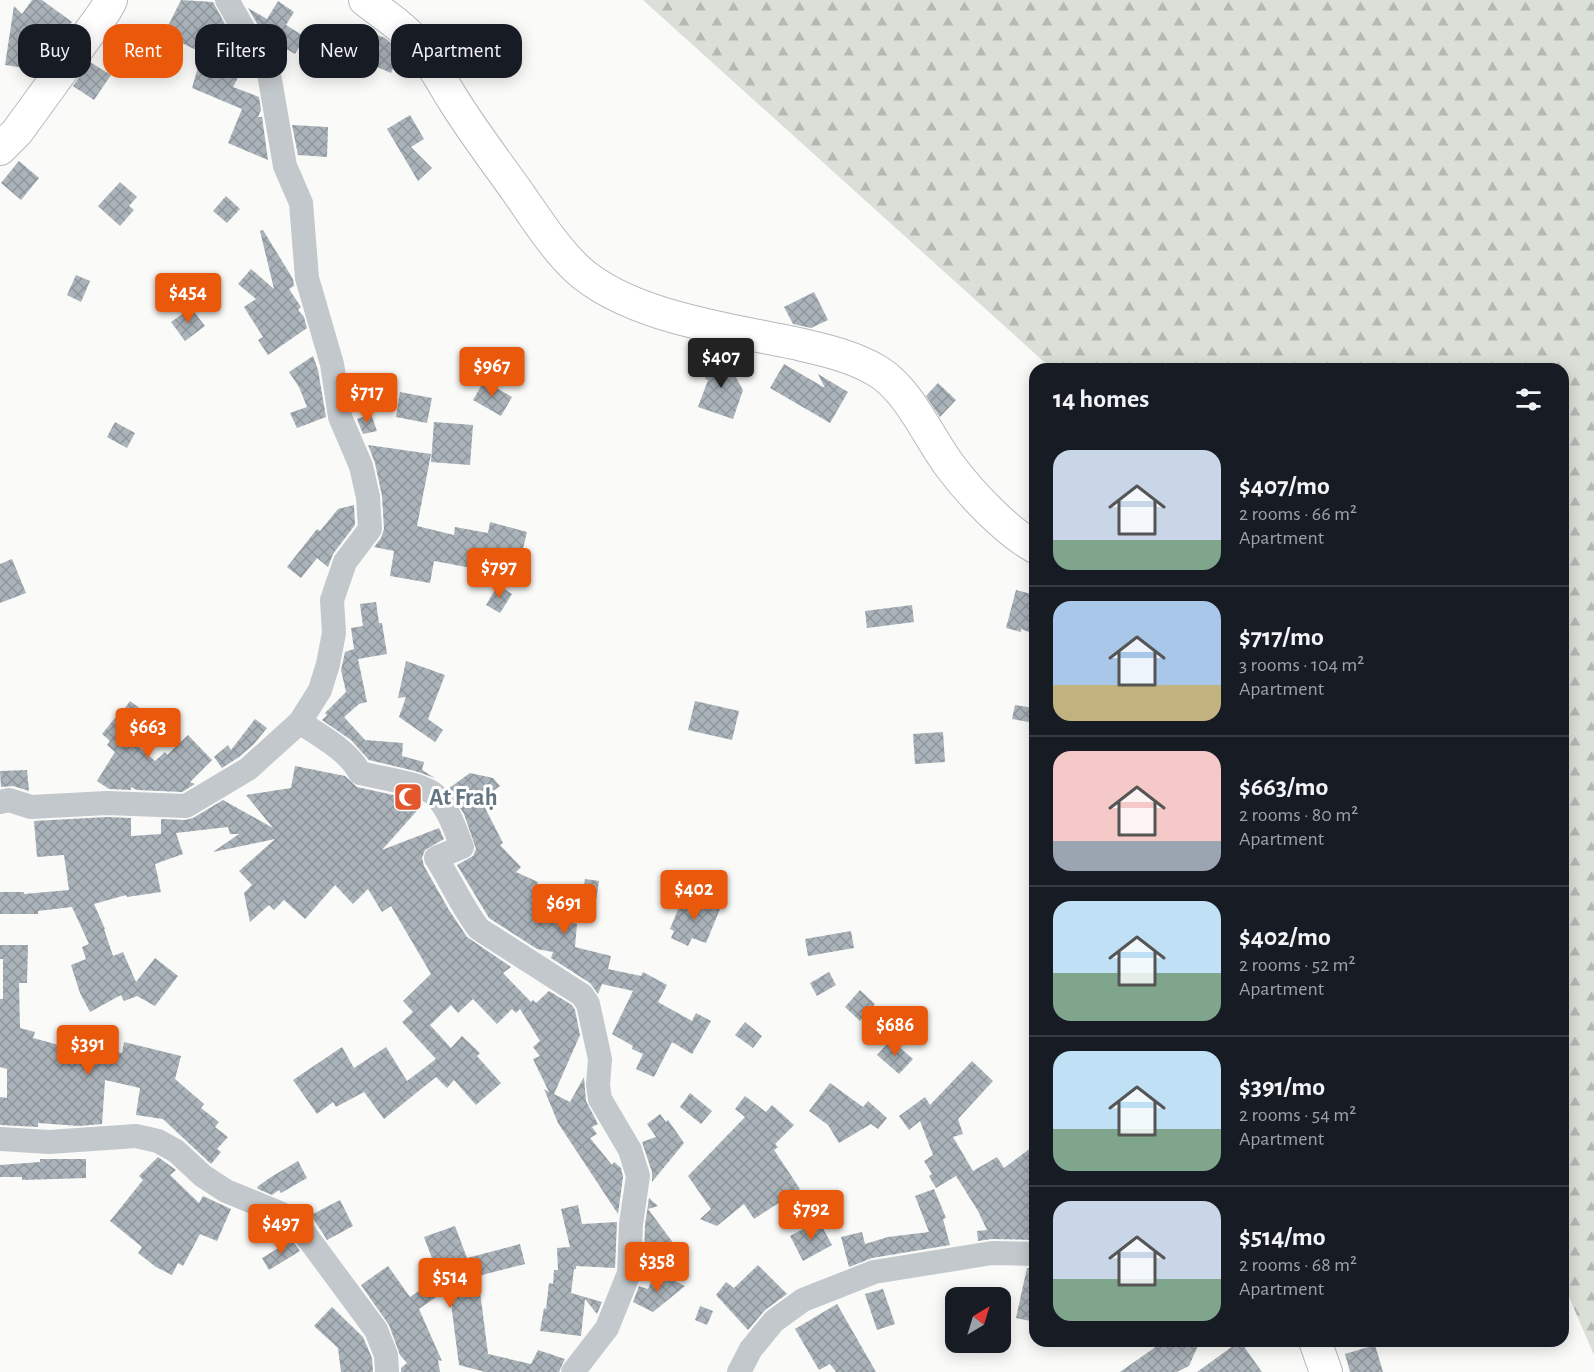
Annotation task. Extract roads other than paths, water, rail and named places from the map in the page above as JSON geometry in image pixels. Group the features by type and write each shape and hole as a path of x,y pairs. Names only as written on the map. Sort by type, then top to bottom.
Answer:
{"main road":[{"path":"0,149 17,132 99,21 111,0"},
{"path":"365,0 409,35 426,56 475,133 557,248 578,270 608,293 644,306 688,321 854,359 881,374 906,399 950,467 995,516 1029,544"},
{"path":"1317,1347 1326,1372"}],"street":[{"path":"0,802 9,800 32,807 107,802 186,806 248,769 300,722 320,690 334,633 332,600 335,590 345,562 370,529 368,497 362,466 340,417 332,364 307,278 301,203 285,166 269,74 227,0"},
{"path":"300,722 347,755 354,761 360,773 417,785 434,794 447,812 462,847 436,858 479,929 582,994 588,1004 600,1059 598,1085 600,1099 630,1150 638,1176 631,1224 629,1273 607,1328 573,1372"},
{"path":"0,1139 50,1142 136,1136 158,1141 176,1151 203,1176 226,1191 279,1213 302,1230 376,1330 386,1355 387,1372"},
{"path":"739,1372 752,1349 774,1321 803,1300 874,1272 992,1253 1029,1254"}],"place":[{"name":"At Fraḥ","path":"408,797"}]}
